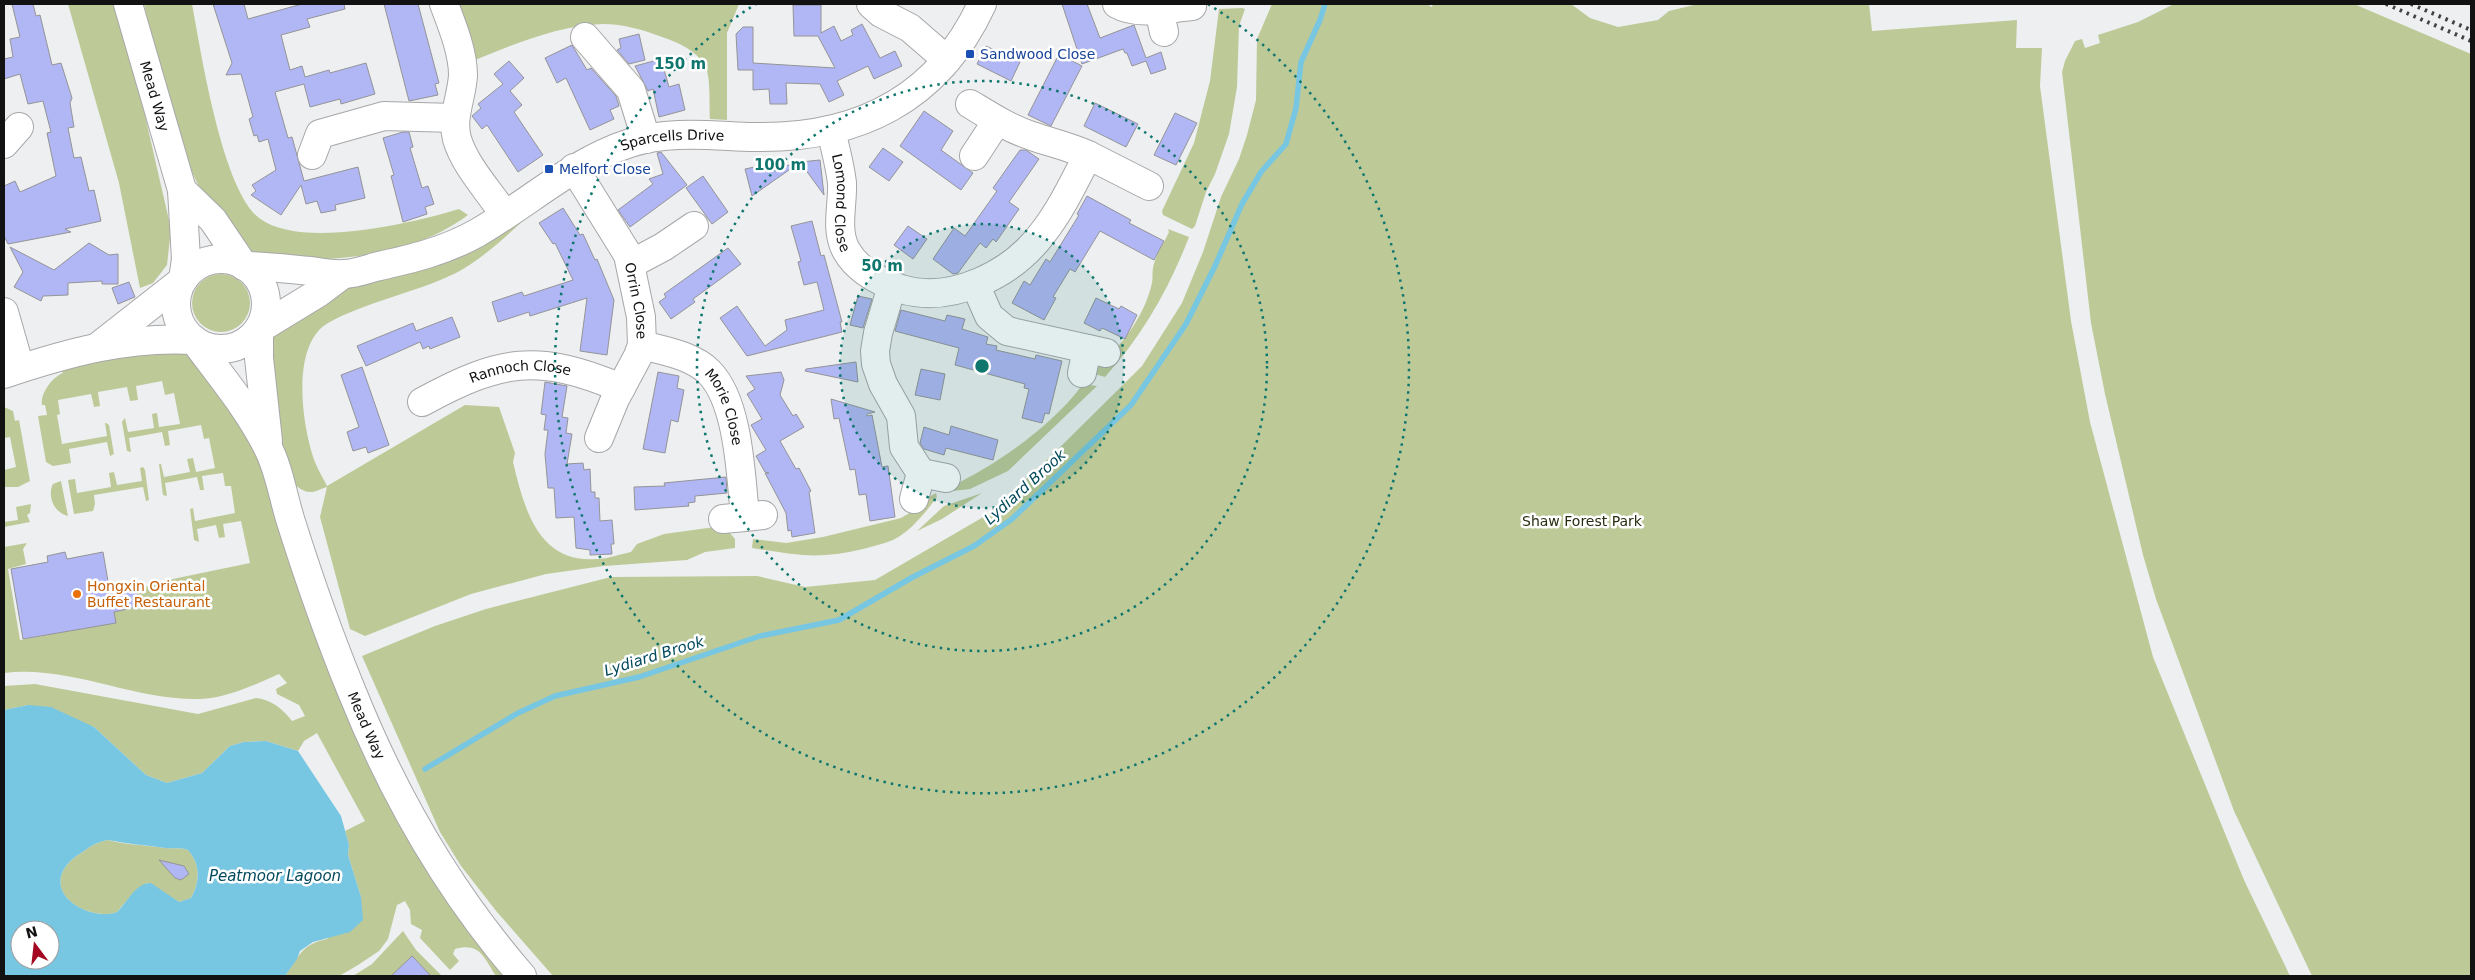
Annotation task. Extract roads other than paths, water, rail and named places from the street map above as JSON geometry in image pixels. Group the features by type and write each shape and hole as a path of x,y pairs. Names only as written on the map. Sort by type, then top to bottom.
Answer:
{"street":[{"name":"Mead Way","path":"128,4 182,190 186,242 183,280"},
{"path":"444,4 463,70 462,87 454,118 458,141 465,156 504,214"},
{"path":"871,4 881,12 910,28 947,60"},
{"name":"Sparcells Drive","path":"244,266 342,275 428,255 462,240 574,168 602,153 646,139 689,135 781,137 831,130 865,119 897,103 922,85 947,60 967,33 982,4"},
{"path":"1117,4 1162,21 1192,6"},
{"path":"584,37 631,90 646,139"},
{"path":"970,104 997,121 1088,156 1149,187"},
{"path":"312,136 384,116 454,118"},
{"path":"974,156 997,121"},
{"name":"Lomond Close","path":"831,130 842,181 840,229 845,249 858,266 892,286 927,293 950,291 975,284 1022,256 1042,235 1060,208 1088,156"},
{"name":"Orrin Close","path":"574,168 631,264 640,309 642,345 599,438"},
{"name":"Mead Way","path":"182,190 213,220 244,266"},
{"path":"631,264 687,240"},
{"path":"99,346 183,280 191,271 212,260 223,259 244,266 259,280 264,290 266,310 259,329 244,343 223,349 211,348 194,340 182,327 177,316 177,298 183,280"},
{"name":"Sparcells Drive","path":"259,329 318,293 342,275"},
{"path":"975,284 990,316 1007,331 1092,358"},
{"path":"892,286 878,332 875,351 876,364 880,379 901,416 904,447 933,476 914,499"},
{"path":"4,312 12,371 99,346 164,339 194,340"},
{"name":"Mead Way","path":"259,329 259,358 268,425 268,447"},
{"name":"Mead Way","path":"194,340 236,397 268,447 318,603 373,743 416,825 441,865 470,909 522,976"},
{"name":"Morie Close","path":"642,345 694,362 709,372 716,381 724,398 733,428 744,517"},
{"name":"Rannoch Close","path":"422,402 470,377 500,368 531,365 545,365 572,370 621,388"}],"water":[{"name":"Peatmoor Lagoon","path":"28,705 51,707 94,727 146,775 167,783 202,773 230,746 244,742 266,741 298,751 341,816 349,845 348,855 361,897 363,920 350,932 313,942 300,951 297,959 285,976 4,976 4,710","holes":["108,840 188,850 195,862 198,874 191,898 179,902 151,883 145,884 140,886 117,912 107,914 86,910 67,898 62,890 60,880 68,864 98,843"]}],"waterway":[{"name":"Lydiard Brook","path":"425,769 518,713 555,696 639,677 760,636 839,620 911,578 974,546 1012,519 1131,405 1186,324 1215,266 1242,204 1261,172 1286,144 1296,108 1301,62 1325,4"}],"railway":[{"path":"2386,4 2471,41"},
{"path":"2411,4 2471,30"}],"place":[{"name":"Sandwood Close","path":"970,54"},
{"name":"Melfort Close","path":"549,169"},
{"name":"Hongxin Oriental Buffet Restaurant","path":"77,594"}],"park label":[{"name":"Shaw Forest Park","path":"1582,521"}]}
